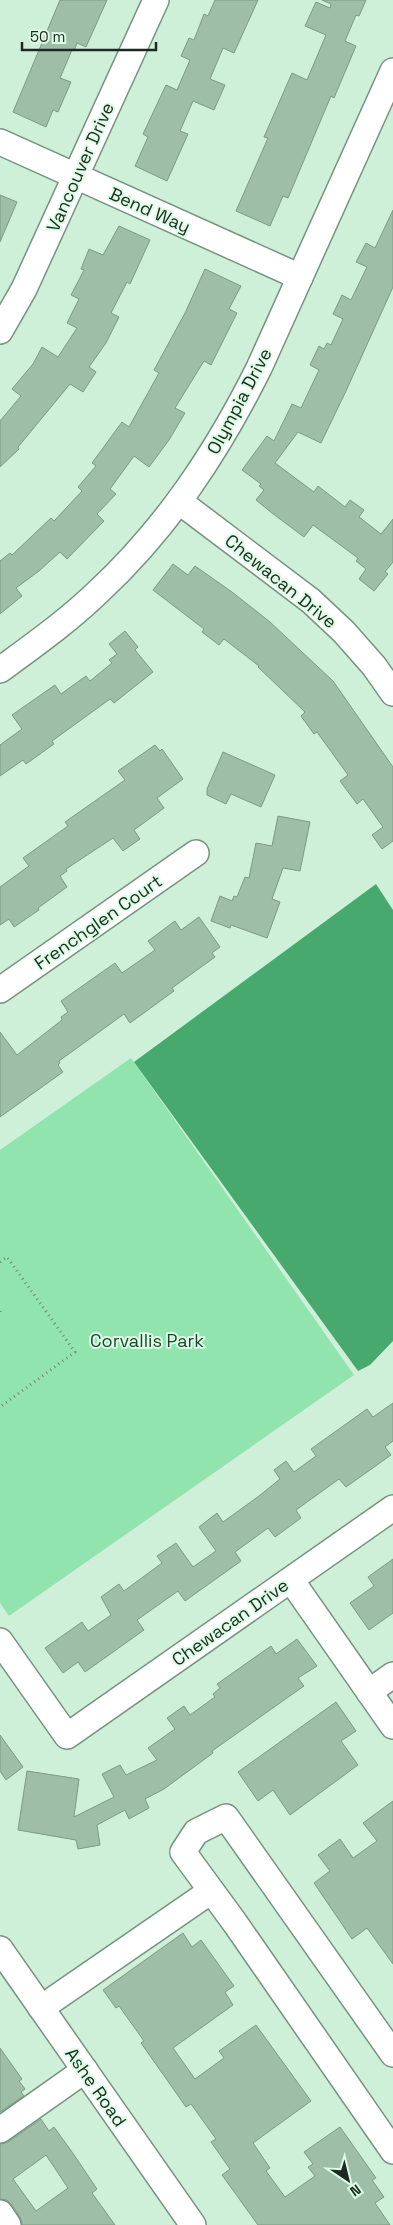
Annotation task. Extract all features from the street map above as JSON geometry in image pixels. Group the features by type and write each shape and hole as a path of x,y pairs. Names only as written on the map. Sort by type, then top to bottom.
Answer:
{"street":[{"name":"Vancouver Drive","path":"0,331 24,289 156,0"},
{"name":"Olympia Drive","path":"0,670 51,633 98,593 132,558 180,502 212,455 237,412 393,71"},
{"name":"Bend Way","path":"0,142 300,277"},
{"name":"Chewacan Drive","path":"180,502 312,601 344,632 374,666 393,693"},
{"name":"Frenchglen Court","path":"0,990 196,853"},
{"name":"Chewacan Drive","path":"0,1641 67,1736 393,1508"},
{"path":"291,1580 393,1726"},
{"path":"369,1692 393,1676"},
{"path":"393,2054 226,1817 196,1832 182,1852 393,2151"},
{"path":"41,2008 211,1891"},
{"name":"Ashe Road","path":"1,1954 193,2225"},
{"path":"0,2130 84,2070"},
{"path":"0,2213 8,2225"}],"path":[{"path":"0,1262 6,1257 75,1352 0,1407"}],"green space":[{"name":"Corvallis Park","path":"131,1058 354,1375 9,1616 0,1603 0,1150"}],"shaded area":[{"path":"376,884 393,910 393,1341 370,1365 358,1371 134,1062"}],"building":[{"path":"60,0 107,0 86,47 77,43 74,51 72,50 60,78 71,82 58,112 53,110 46,127 13,112"},
{"path":"215,0 258,0 234,53 223,48 210,79 225,85 214,110 193,101 180,131 188,134 167,181 135,166 148,137 143,134 166,85 177,90 190,60 181,56 189,38 194,40 204,14 208,16"},
{"path":"322,0 366,0 359,16 356,15 345,41 356,46 334,98 331,96 288,198 283,196 270,226 236,211 268,138 264,137 292,73 307,80 326,35 305,26 316,2 330,8 331,4"},
{"path":"0,195 17,202 0,242"},
{"path":"393,210 393,287 346,391 321,443 298,432 275,463 314,492 318,486 345,507 350,500 364,510 359,517 381,534 393,519 393,562 385,572 388,574 374,591 359,579 366,569 356,561 358,558 313,525 304,537 272,513 256,500 264,490 259,486 261,484 242,470 267,436 274,441 292,404 301,408 319,370 310,365 319,346 324,349 327,343 331,345 343,319 333,314 342,295 351,300 367,267 356,262 366,243 375,248"},
{"path":"119,226 150,240 130,284 127,282 111,313 119,317 106,343 89,367 96,372 83,392 70,384 18,447 19,449 0,467 0,421 21,396 12,389 33,364 42,347 58,357 77,328 67,323 79,299 71,295 84,270 81,269 89,249 103,255"},
{"path":"205,269 241,286 229,309 237,313 211,365 204,361 175,408 185,413 169,440 149,467 134,456 110,489 116,494 97,514 104,521 67,559 60,552 16,588 22,596 0,614 0,561 10,553 12,555 51,518 54,521 82,491 78,487 96,466 92,463 122,422 129,427 159,373 154,370 185,313"},
{"path":"173,564 188,575 195,566 232,592 270,622 333,681 393,767 393,841 382,849 372,835 383,827 363,799 357,804 340,781 348,775 317,732 314,734 301,716 305,712 259,666 224,639 219,645 202,632 204,629 153,590"},
{"path":"125,631 138,647 135,650 153,672 114,703 110,699 52,741 54,744 26,764 23,760 0,776 0,745 22,729 12,715 55,685 61,694 86,676 90,681 112,663 109,660 117,654 109,644"},
{"path":"155,745 160,751 162,749 183,779 157,798 164,808 134,830 140,839 123,851 113,838 66,869 67,871 60,876 67,887 38,908 39,910 14,927 9,919 0,925 0,887 29,866 23,858 68,826 65,822 125,780 118,771"},
{"path":"223,752 275,775 261,807 231,794 226,804 207,795 207,789"},
{"path":"278,816 310,822 300,871 283,868 272,899 280,902 267,938 231,925 230,928 211,921 220,896 232,901 234,896 237,897 245,877 249,878 256,843 272,846"},
{"path":"199,917 220,947 212,953 215,957 172,988 174,991 130,1023 124,1014 59,1061 58,1065 63,1072 0,1117 0,1032 17,1055 62,1020 61,1017 68,1012 61,1001 115,963 122,973 155,950 148,941 175,921 181,930"},
{"path":"393,1403 393,1441 385,1447 391,1455 346,1487 339,1479 296,1510 301,1518 275,1537 268,1528 235,1552 241,1561 185,1601 178,1591 137,1620 144,1630 85,1672 78,1662 63,1673 45,1648 82,1622 88,1631 111,1615 101,1597 119,1584 124,1591 162,1563 157,1556 176,1543 193,1567 216,1551 199,1527 217,1513 223,1522 280,1479 274,1470 286,1461 294,1472 316,1456 311,1449 367,1409 373,1417"},
{"path":"393,1559 393,1613 369,1630 350,1603 374,1586 368,1577"},
{"path":"297,1639 317,1666 298,1678 304,1686 212,1751 213,1753 164,1789 145,1799 149,1808 129,1819 125,1810 97,1825 100,1845 78,1849 76,1840 18,1830 27,1771 79,1779 74,1817 114,1797 102,1774 120,1765 126,1775 157,1760 148,1748 175,1729 167,1718 184,1706 190,1715 215,1697 213,1694 220,1688 217,1684 271,1646 276,1654"},
{"path":"336,1702 356,1731 341,1741 358,1765 290,1815 273,1790 258,1801 238,1772"},
{"path":"0,1735 23,1767 6,1780 0,1771"},
{"path":"393,1801 393,1964 367,1928 352,1939 314,1883 330,1871 318,1855 340,1839 353,1858 377,1841 363,1823"},
{"path":"183,1933 192,1947 201,1940 234,1986 225,1992 233,2005 173,2048 195,2079 224,2058 219,2051 256,2025 311,2101 253,2143 270,2168 266,2171 285,2197 315,2176 308,2167 313,2164 304,2152 340,2127 376,2178 372,2180 384,2197 375,2203 390,2225 258,2225 222,2175 230,2169 211,2142 216,2139 191,2104 186,2107 141,2043 144,2041 119,2006 116,2008 103,1990"},
{"path":"0,2048 22,2079 19,2081 25,2089 21,2092 24,2096 0,2112"},
{"path":"41,2119 49,2131 54,2127 97,2189 92,2193 115,2225 22,2225 20,2217 12,2205 7,2200 0,2199 0,2144 8,2142","holes":["46,2155 68,2188 36,2211 13,2179"]}]}
